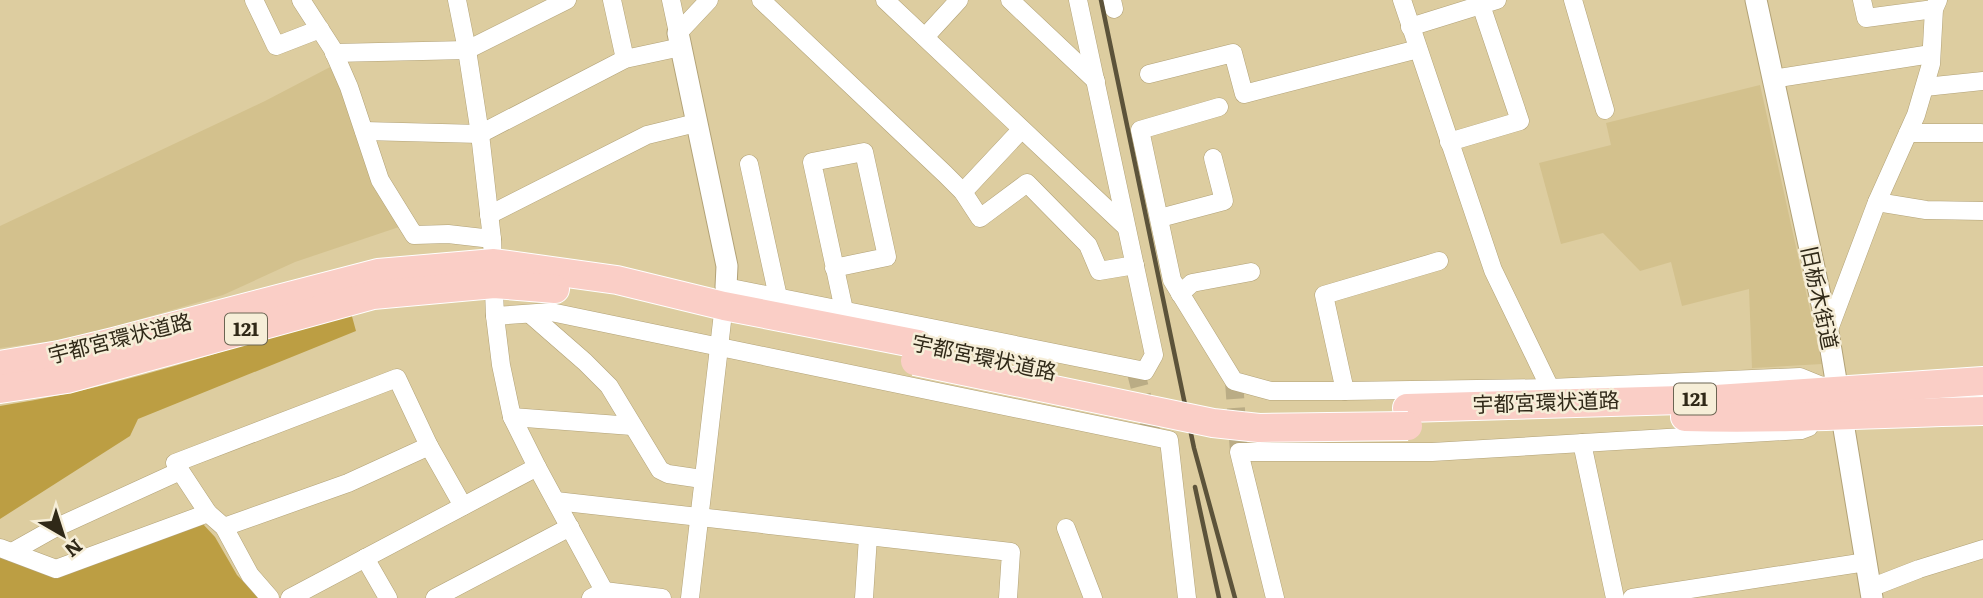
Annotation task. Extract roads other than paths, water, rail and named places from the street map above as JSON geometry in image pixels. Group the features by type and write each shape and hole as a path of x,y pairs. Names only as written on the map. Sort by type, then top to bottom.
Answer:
{"highway":[{"name":"宇都宮環状道路","path":"0,389 67,379 493,262"},
{"name":"宇都宮環状道路","path":"0,365 113,342 377,273 493,262 549,288 722,315 917,353 1258,411 1408,417 1716,399 1983,411"},
{"name":"宇都宮環状道路","path":"1838,403 1983,381"}],"street":[{"path":"254,0 276,46 320,29"},
{"path":"301,0 334,52 349,87 380,180 414,235 448,234 493,262"},
{"path":"457,0 480,134 493,262 495,316 501,365 512,417 570,527 601,595 663,598"},
{"path":"334,52 467,50 567,0"},
{"path":"612,0 625,60"},
{"path":"671,0 727,266 690,598"},
{"path":"364,131 480,134 625,60 679,40 709,0"},
{"path":"761,0 963,192 980,218 1027,183 1088,245 1099,271 1135,265"},
{"path":"885,0 1126,227"},
{"path":"925,37 959,0"},
{"path":"1010,0 1096,81"},
{"path":"722,315 778,297 1144,371 1154,355 1078,0"},
{"path":"1402,0 1493,270 1550,388"},
{"path":"1573,0 1605,110"},
{"name":"旧栃木街道","path":"1756,0 1828,332 1871,593"},
{"path":"1828,332 1877,202 1908,133 1925,87 1931,54 1936,4 1866,18 1862,0"},
{"path":"1410,27 1489,2 1520,121 1449,142"},
{"path":"1149,74 1233,53 1244,94 1418,49"},
{"path":"1772,79 1931,54"},
{"path":"1925,87 1983,80"},
{"path":"1219,107 1140,130 1172,279 1234,381 1271,391 1345,391 1550,388 1800,377 1838,403 1801,430 1432,452 1239,452 1275,598"},
{"path":"489,215 647,135 696,123"},
{"path":"963,192 1021,130"},
{"path":"1908,133 1981,133"},
{"path":"834,268 887,257 864,152 812,162 834,268 844,310"},
{"path":"1160,218 1224,201 1213,158"},
{"path":"749,164 778,297"},
{"path":"1877,202 1926,210 1983,211"},
{"path":"1345,391 1324,295 1439,261"},
{"path":"1180,294 1192,282 1251,272"},
{"path":"495,316 551,312 722,315 1169,440 1187,598"},
{"path":"530,314 609,386 660,470 668,474 702,479"},
{"path":"270,598 250,575 224,527 208,513 175,463 397,378 429,446 463,506"},
{"path":"512,417 632,426"},
{"path":"1582,443 1615,598"},
{"path":"224,527 348,483 429,446"},
{"path":"290,598 537,467"},
{"path":"6,550 180,471"},
{"path":"556,501 1012,552 1008,598"},
{"path":"6,550 56,569 208,513"},
{"path":"435,598 570,527"},
{"path":"1066,527 1093,598"},
{"path":"864,598 868,537"},
{"path":"1871,593 1919,569 1983,550"},
{"path":"365,558 388,598"},
{"path":"1632,598 1866,562"}],"tunnel":[{"path":"1135,369 1153,438"},
{"path":"1234,381 1239,452"}],"railway":[{"path":"1101,0 1194,448 1235,598"},
{"path":"1195,487 1219,598"}]}
